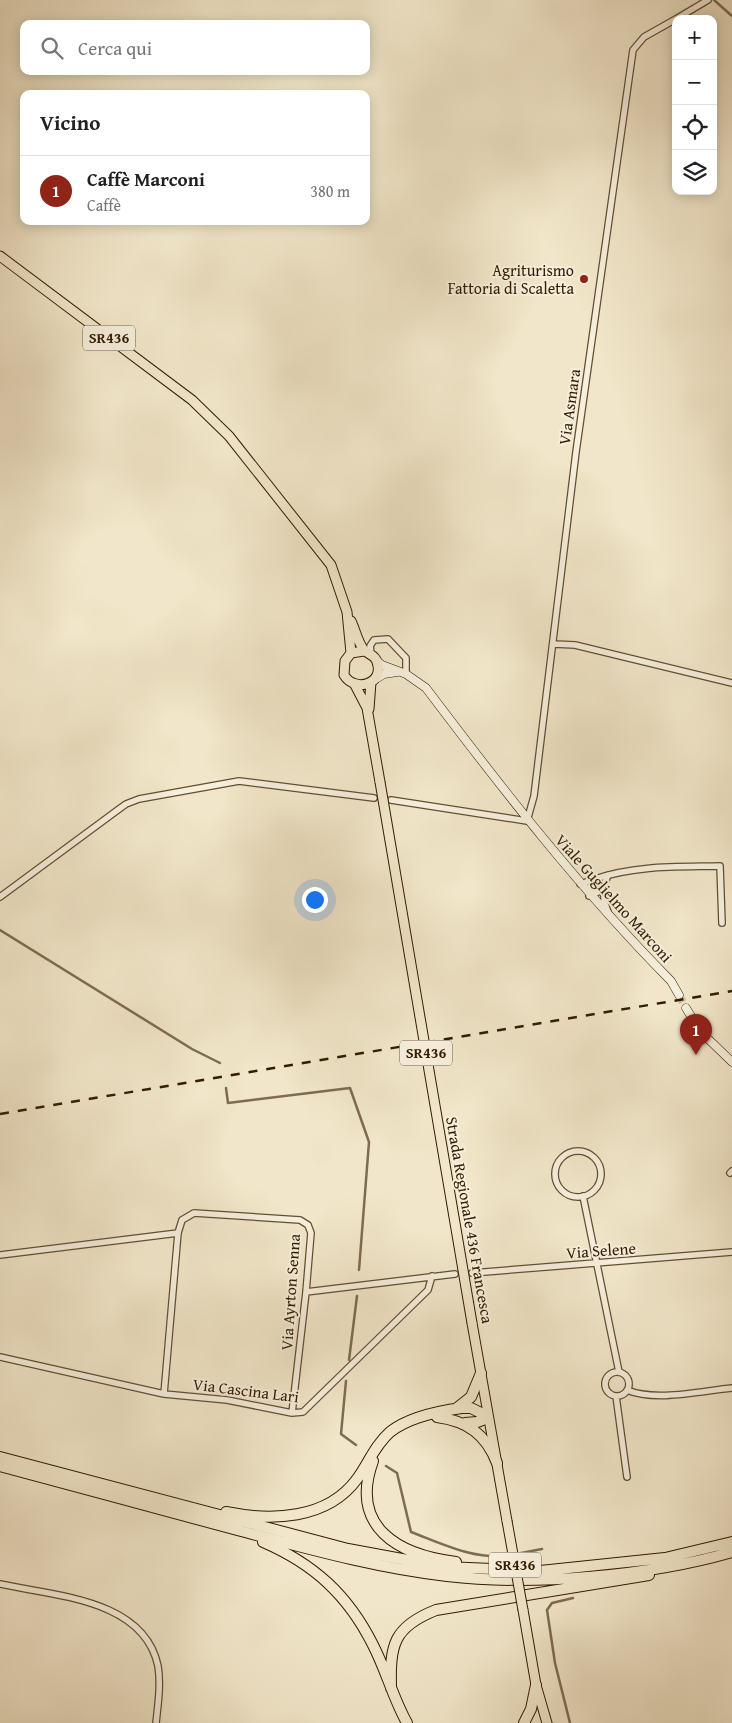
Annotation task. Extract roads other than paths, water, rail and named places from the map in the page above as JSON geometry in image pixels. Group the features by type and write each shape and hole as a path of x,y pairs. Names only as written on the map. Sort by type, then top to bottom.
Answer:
{"highway":[{"path":"454,1409 471,1398 481,1373"},
{"path":"26,1464 83,1474 229,1513 290,1516 320,1508 341,1495 356,1480 384,1438 398,1426 414,1419 454,1409 469,1408 488,1417"},
{"path":"432,1415 465,1423 476,1422 488,1417"},
{"path":"465,1423 485,1439 497,1463"},
{"path":"377,1448 367,1481 367,1500 371,1517 389,1540 419,1555 540,1571"},
{"path":"0,1457 348,1549 445,1567 540,1571 665,1558 732,1542"},
{"path":"0,1466 342,1558 393,1568 476,1579 532,1580 616,1573 661,1568 730,1552"},
{"path":"144,1505 179,1520 262,1542 293,1555 311,1568 337,1593 356,1617 374,1646 407,1723"},
{"path":"391,1688 391,1653 405,1628 418,1617 436,1610 688,1568 730,1552"},
{"path":"524,1723 531,1709 536,1685"}],"main road":[{"name":"Strada Regionale 436 Francesca","path":"0,256 192,400 216,422 246,455 331,565 347,612 378,670 373,681 370,721"},
{"name":"Strada Regionale 436 Francesca","path":"347,612 351,653 345,660 343,670 347,679 355,685 363,698 370,721 488,1417 536,1685 548,1723"},
{"path":"351,653 371,655"},
{"path":"355,685 363,686 373,681"}],"street":[{"name":"Via Asmara","path":"683,15 708,0"},
{"name":"Via Asmara","path":"527,821 534,796 575,462 633,50 644,37 672,21"},
{"path":"371,655 370,646 374,640 388,639 406,658 404,673 384,674 373,681"},
{"path":"554,644 575,645 732,683"},
{"name":"Viale Guglielmo Marconi","path":"371,655 382,665 404,673 426,688 527,821 590,896 671,982 679,995"},
{"path":"0,898 132,801 239,781 374,798"},
{"path":"391,800 527,821"},
{"path":"580,884 618,871 648,868 720,866 722,923"},
{"path":"608,875 604,888 604,901 609,916"},
{"path":"590,896 596,879"},
{"path":"590,896 599,893 604,888"},
{"path":"686,1008 700,1031 732,1062"},
{"path":"574,1151 590,1154 600,1166 600,1181 596,1188 583,1196 569,1195 562,1191 555,1178 557,1164 567,1153 574,1151"},
{"path":"583,1196 619,1372 628,1379 627,1390"},
{"name":"Via Ayrton Senna","path":"178,1233 182,1220 194,1213 300,1220 308,1225 310,1233 306,1292 292,1413"},
{"path":"0,1255 178,1233 164,1394"},
{"name":"Via Selene","path":"472,1273 732,1252"},
{"path":"306,1292 455,1274"},
{"name":"Via Cascina Lari","path":"0,1358 164,1394 227,1400 292,1413 303,1412 428,1290 432,1276"},
{"path":"616,1396 609,1393 605,1382 608,1375 619,1372"},
{"path":"627,1390 639,1395 660,1395 732,1388"},
{"path":"616,1396 627,1390"},
{"path":"616,1396 627,1477"},
{"path":"0,1584 99,1606 131,1621 150,1644 158,1666 159,1692 156,1723"}],"waterway":[{"path":"714,0 732,16"},
{"path":"0,930 192,1049 220,1063"},
{"path":"226,1088 228,1103 350,1088 369,1142 359,1270"},
{"path":"349,1360 357,1296"},
{"path":"346,1381 341,1434 356,1445"},
{"path":"386,1466 397,1473 411,1532 472,1554 485,1556 511,1555"},
{"path":"516,1554 542,1549"},
{"path":"570,1723 555,1663 547,1610 552,1603 573,1598"}],"tunnel":[{"path":"679,995 686,1008"}],"railway":[{"path":"0,1114 732,991"}],"place":[{"name":"Agriturismo Fattoria di Scaletta","path":"584,279"},
{"name":"Caffè Marconi","path":"696,1055"}]}
